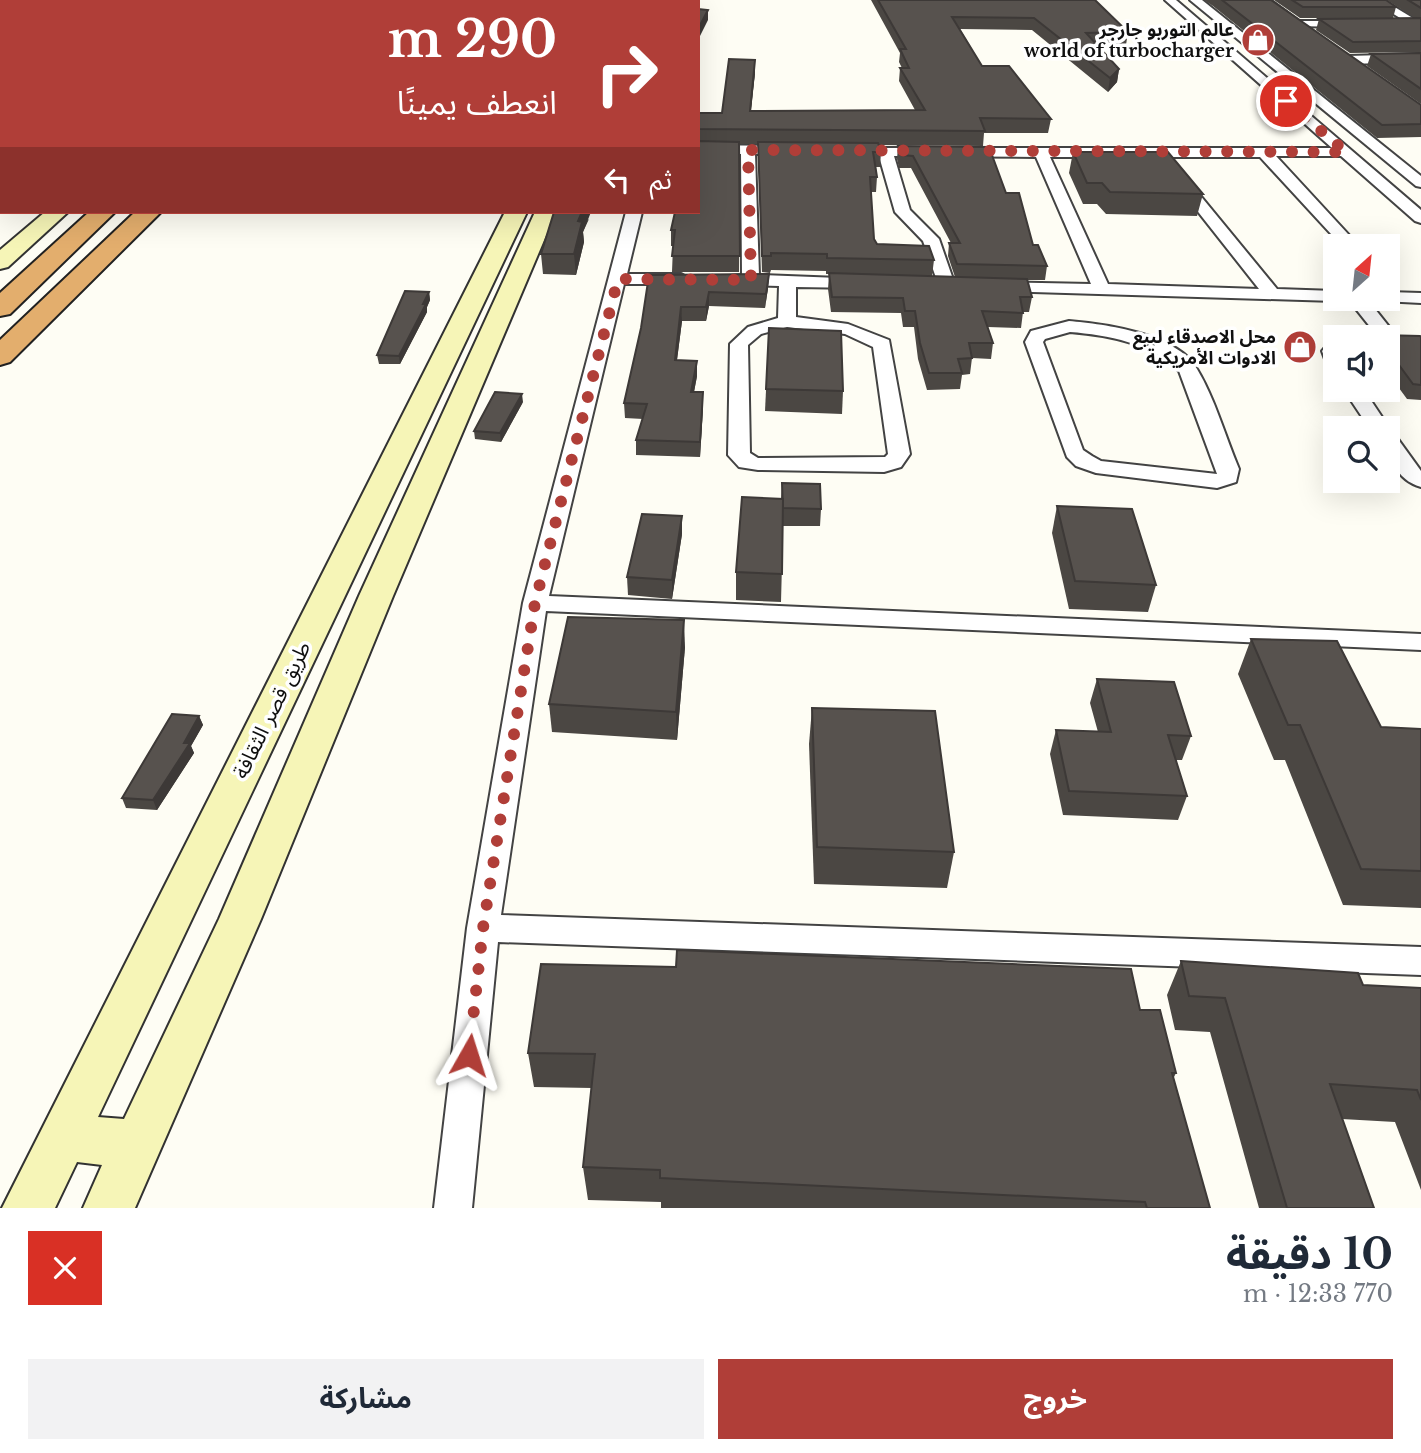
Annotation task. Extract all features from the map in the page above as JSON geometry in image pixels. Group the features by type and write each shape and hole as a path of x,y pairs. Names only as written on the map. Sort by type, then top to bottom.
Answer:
{"highway":[{"path":"0,308 101,214"},
{"path":"0,356 147,214"}],"street":[{"path":"1170,0 1421,218"},
{"path":"1195,0 1421,183"},
{"path":"1264,0 1316,38"},
{"path":"1376,0 1418,26"},
{"path":"1296,24 1362,24"},
{"path":"1388,24 1418,26"},
{"path":"1368,75 1342,56 1421,58"},
{"path":"1238,59 1256,62 1269,60"},
{"path":"1252,71 1264,68 1282,71"},
{"path":"700,149 803,150"},
{"path":"748,150 751,280"},
{"path":"830,151 1346,152"},
{"path":"885,151 903,212 932,239 960,285"},
{"path":"1158,152 1272,294"},
{"path":"1264,152 1340,234"},
{"path":"1041,153 1102,289"},
{"path":"0,262 55,214"},
{"name":"طريق قصر الثقافة","path":"28,1208 515,214"},
{"path":"109,1208 240,919 376,596 545,214"},
{"path":"453,1208 483,928 535,603 634,214"},
{"path":"618,279 876,283"},
{"path":"787,322 788,281"},
{"path":"923,284 960,285 1077,307 1175,356 1188,369 1228,469 1228,477 1217,481 1096,467 1074,453 1034,342 1037,335 1047,331 1077,307 1102,289 1323,296"},
{"path":"1400,294 1421,298"},
{"path":"787,322 847,328 867,334 882,344 899,454 893,462 884,466 758,464 747,462 739,455 739,344 754,330 787,322"},
{"path":"1400,339 1412,340"},
{"path":"1400,457 1412,475 1421,480"},
{"path":"535,603 1421,642"},
{"path":"483,928 1421,961"},
{"path":"62,1138 138,1145"}],"building":[{"path":"878,0 1095,0 1128,32 1086,33 1119,69 1110,78 1034,18 952,17 982,66 1009,66 1051,119 980,118 985,131 700,129 700,113 722,113 729,59 755,60 750,111 925,110 900,68 909,68 900,49 906,49"},
{"path":"1222,0 1271,0 1421,105 1421,124 1382,125"},
{"path":"1292,0 1386,0 1396,7 1303,7"},
{"path":"1408,0 1421,0 1421,8"},
{"path":"700,9 708,10 700,25"},
{"path":"1421,18 1421,41 1353,42 1319,19"},
{"path":"1421,53 1421,89 1371,54"},
{"path":"700,141 739,142 740,256 672,256 675,230 671,230 675,214 700,214"},
{"path":"758,142 878,143 881,152 873,152 877,177 870,177 874,239 877,244 929,246 934,260 827,258 827,254 771,253 771,256 762,256"},
{"path":"898,146 989,147 1006,193 1019,193 1033,245 1038,245 1047,266 957,264 949,243 960,243 913,156 901,155"},
{"path":"1073,152 1168,152 1203,194 1110,192 1102,183 1087,183"},
{"path":"553,214 581,214 578,221 582,222 574,254 541,254"},
{"path":"829,273 1027,279 1032,297 1020,297 1023,313 982,311 993,343 969,343 972,358 958,359 962,373 929,373 920,343 915,311 905,311 903,298 832,297"},
{"path":"769,274 766,294 709,292 706,307 681,307 675,360 697,361 691,392 703,392 700,442 636,440 647,404 624,403 641,328 649,275"},
{"path":"405,291 429,292 423,304 426,304 399,356 377,355"},
{"path":"769,328 841,331 843,391 766,389"},
{"path":"1400,336 1421,337 1421,385 1413,384 1400,366"},
{"path":"495,392 522,394 500,433 474,431"},
{"path":"782,483 820,484 821,509 783,508"},
{"path":"742,497 783,499 782,574 736,572"},
{"path":"1057,506 1132,509 1156,585 1075,581"},
{"path":"642,514 682,516 672,580 627,577"},
{"path":"568,617 684,620 676,712 549,704"},
{"path":"1251,639 1337,641 1381,727 1421,729 1421,871 1361,869 1300,725 1288,725"},
{"path":"1097,679 1174,682 1191,736 1168,735 1187,796 1069,791 1056,730 1111,732"},
{"path":"812,708 935,711 954,852 817,847"},
{"path":"172,714 199,716 184,743 190,743 153,800 122,798"},
{"path":"677,950 1131,969 1140,1010 1160,1010 1176,1073 1172,1073 1210,1208 1147,1208 1145,1202 660,1178 660,1170 583,1167 595,1054 528,1053 541,964 676,967"},
{"path":"1181,961 1358,973 1363,985 1421,988 1421,1100 1417,1090 1330,1084 1374,1208 1287,1208 1225,998 1189,996"}],"place":[{"name":"عالم التوربو جارجر world of turbocharger","path":"1258,40"},
{"name":"محل الاصدقاء لبيع الادوات الأمريكية","path":"1300,347"}],"route":[{"path":"469,1055 483,928 535,603 618,279 751,280 748,150 1346,152 1286,101"}]}
